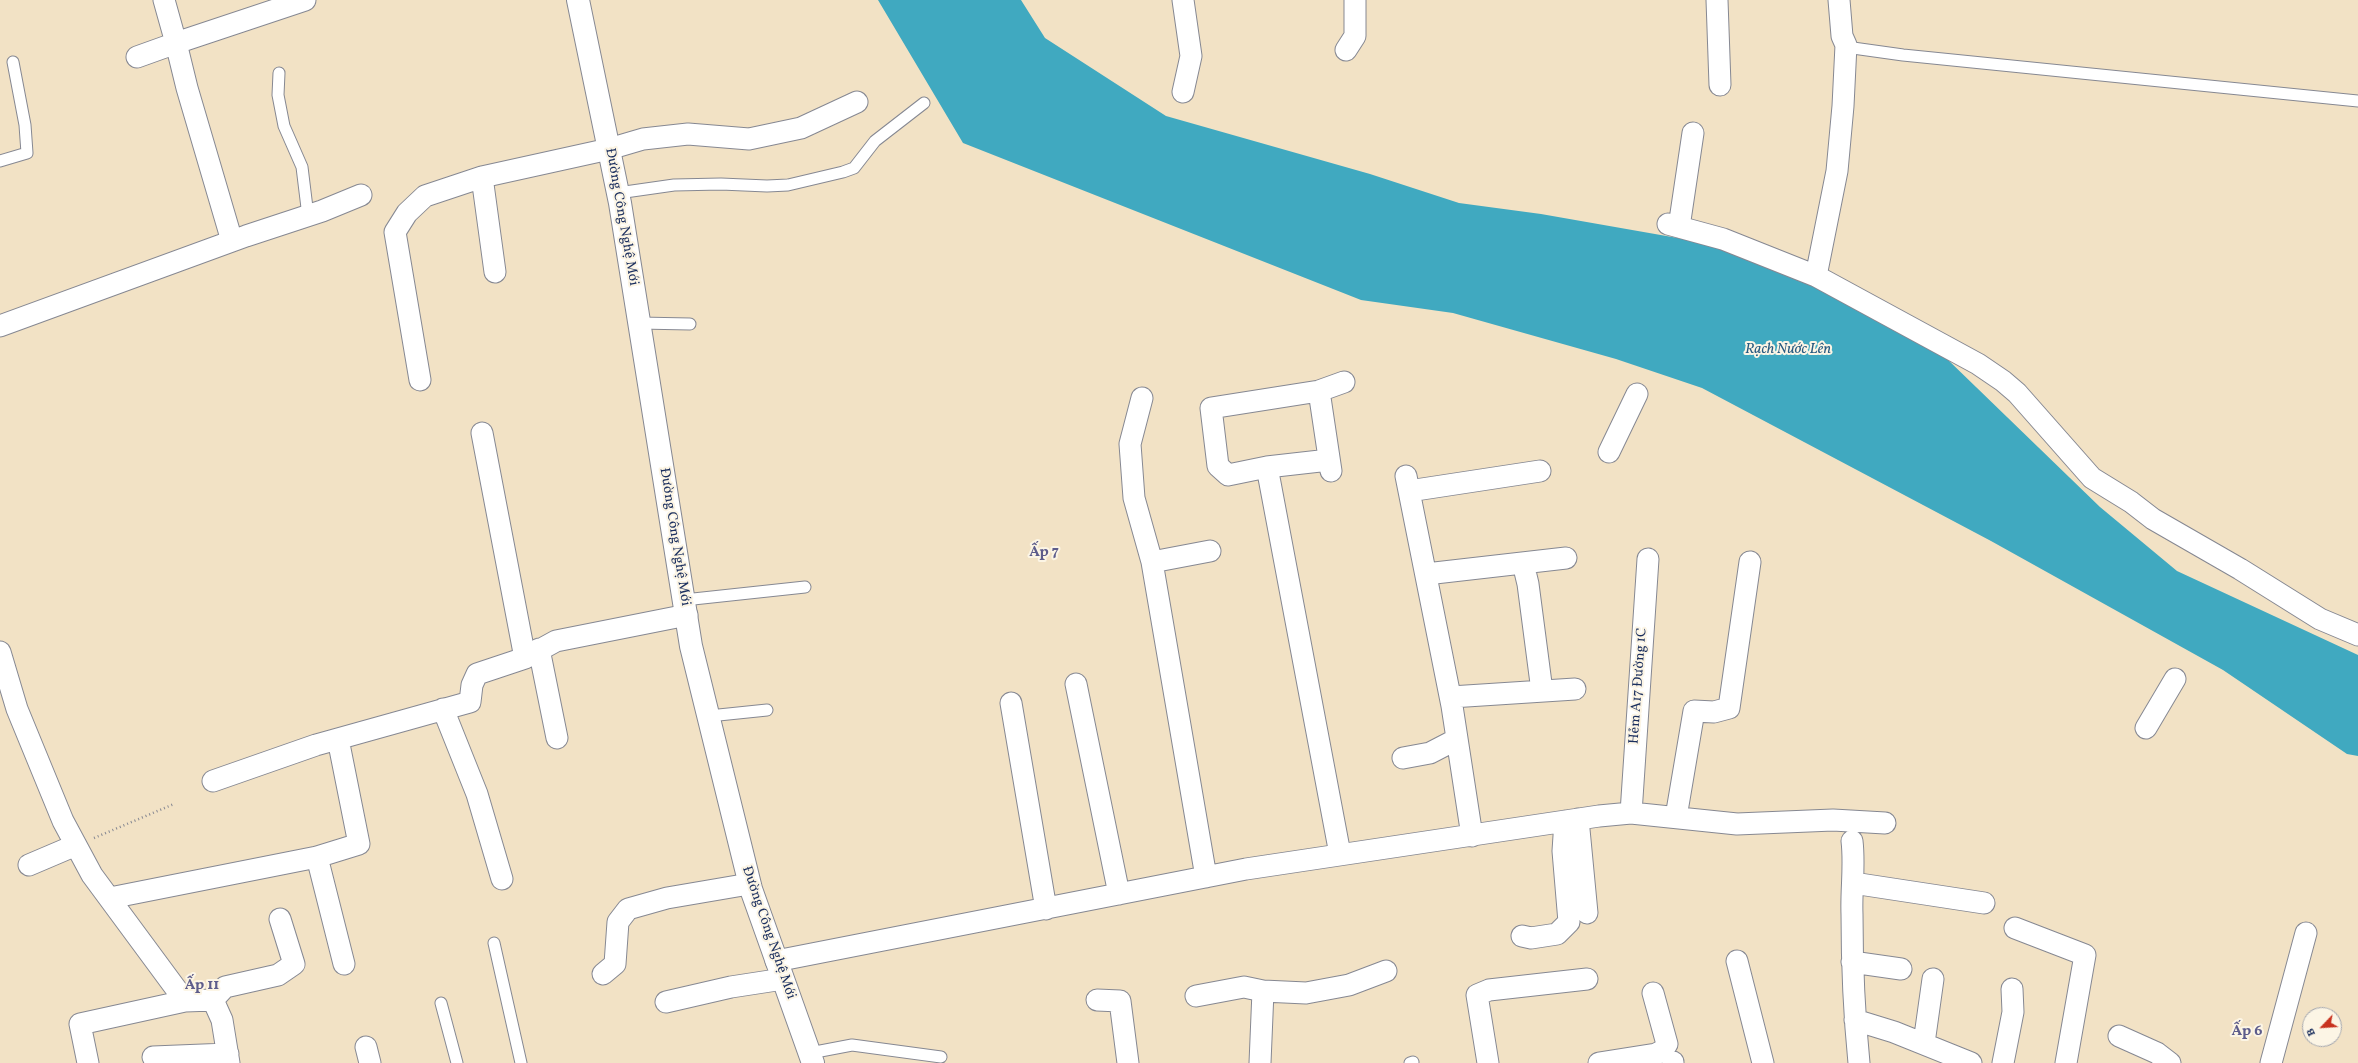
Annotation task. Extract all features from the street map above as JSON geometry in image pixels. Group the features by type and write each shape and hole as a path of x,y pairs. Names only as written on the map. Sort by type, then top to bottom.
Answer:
{"street":[{"path":"164,0 187,88 232,241"},
{"path":"137,57 305,0"},
{"name":"Đường Công Nghệ Mới","path":"578,0 618,193 691,646 750,884 812,1058"},
{"path":"1183,0 1191,56 1183,92"},
{"path":"1346,50 1355,36 1355,0"},
{"path":"1717,0 1720,86"},
{"path":"1816,276 1837,171 1843,106 1846,45 1842,36 1839,0"},
{"path":"420,380 395,232 407,213 425,196 482,177 608,149 643,139 688,134 749,139 801,128 856,102"},
{"path":"1693,133 1674,226 1723,239 1816,276 1938,341 2003,381 2052,431 2092,478 2131,502 2153,520 2320,619 2358,635"},
{"path":"482,177 495,272"},
{"path":"0,326 232,241 308,216 361,195"},
{"path":"1319,391 1330,466 1267,467 1228,475 1218,466 1211,408 1319,391 1344,382"},
{"path":"1609,452 1637,394"},
{"path":"1142,398 1130,444 1134,498 1152,562 1206,877"},
{"path":"482,433 532,653 556,738"},
{"path":"1267,467 1340,854"},
{"path":"1472,836 1451,697 1408,484 1540,471"},
{"path":"1152,562 1210,551"},
{"path":"1426,574 1566,558"},
{"name":"Hẻm A17 Đường 1C","path":"1631,813 1648,559"},
{"path":"1676,817 1694,711 1714,712 1729,708 1750,562"},
{"path":"1523,563 1528,584 1542,691"},
{"path":"213,780 338,739 470,702 472,685 477,674 532,653 556,641 685,608"},
{"path":"0,652 17,709 62,821 92,875 185,1000"},
{"path":"2151,721 2172,683"},
{"path":"1076,684 1119,894"},
{"path":"1451,697 1575,689"},
{"path":"1010,702 1046,909"},
{"path":"443,709 477,794 502,879"},
{"path":"110,898 317,857 359,844 338,739"},
{"path":"1403,758 1430,752 1457,739"},
{"path":"666,1002 731,987 780,970 1046,909 1206,877 1340,854 1472,836 1572,820 1631,813 1737,824 1833,820 1885,823"},
{"path":"1572,820 1587,913"},
{"path":"1522,936 1531,938 1557,934 1569,922 1563,851 1572,820"},
{"path":"1852,841 1855,867 1853,883 1852,962 1859,1063"},
{"path":"29,865 76,845"},
{"path":"317,857 344,964"},
{"path":"1853,883 1984,903"},
{"path":"604,974 615,964 618,922 628,908 667,898 750,884"},
{"path":"88,1063 80,1024 185,1000 213,1000 225,987 278,975 294,964 280,919"},
{"path":"2015,928 2085,955 2066,1063"},
{"path":"2271,1063 2306,933"},
{"path":"1737,960 1763,1063"},
{"path":"1852,962 1901,969"},
{"path":"1196,996 1244,988 1263,991 1306,993 1349,985 1386,972"},
{"path":"1488,1063 1477,995 1489,990 1587,979"},
{"path":"1924,1043 1933,979"},
{"path":"2003,1063 2013,1012 2012,989"},
{"path":"1260,1063 1263,991"},
{"path":"1599,1063 1656,1054 1662,1051 1666,1044 1653,993"},
{"path":"153,1057 228,1059 222,1020 213,1000"},
{"path":"1097,1000 1120,1001 1128,1063"},
{"path":"1855,1020 1924,1043 1944,1058 1971,1063"},
{"path":"2119,1036 2157,1053 2170,1063"}],"lane":[{"path":"1846,45 1853,48 1903,55 2358,101"},
{"path":"0,161 27,153 25,125 13,62"},
{"path":"279,73 278,95 284,126 302,167 308,216"},
{"path":"618,193 674,185 788,185 843,172 854,168 875,141 924,103"},
{"path":"639,323 690,324"},
{"path":"685,608 805,587"},
{"path":"709,716 767,710"},
{"path":"494,943 521,1063"},
{"path":"441,1003 457,1063"},
{"path":"812,1058 852,1045 941,1057"}],"path":[{"path":"76,845 174,804"}],"water":[{"name":"Rạch Nước Lên","path":"878,0 1021,0 1045,38 1166,116 1370,174 1459,203 1541,214 1729,247 1822,284 1945,357 2100,507 2177,571 2358,655 2358,756 2347,754 2223,670 1991,541 1702,388 1616,359 1453,313 1361,300 963,143"}],"district":[{"name":"Ấp 7","path":"1044,553"},
{"name":"Ấp 11","path":"202,986"},
{"name":"Ấp 6","path":"2247,1032"}]}
